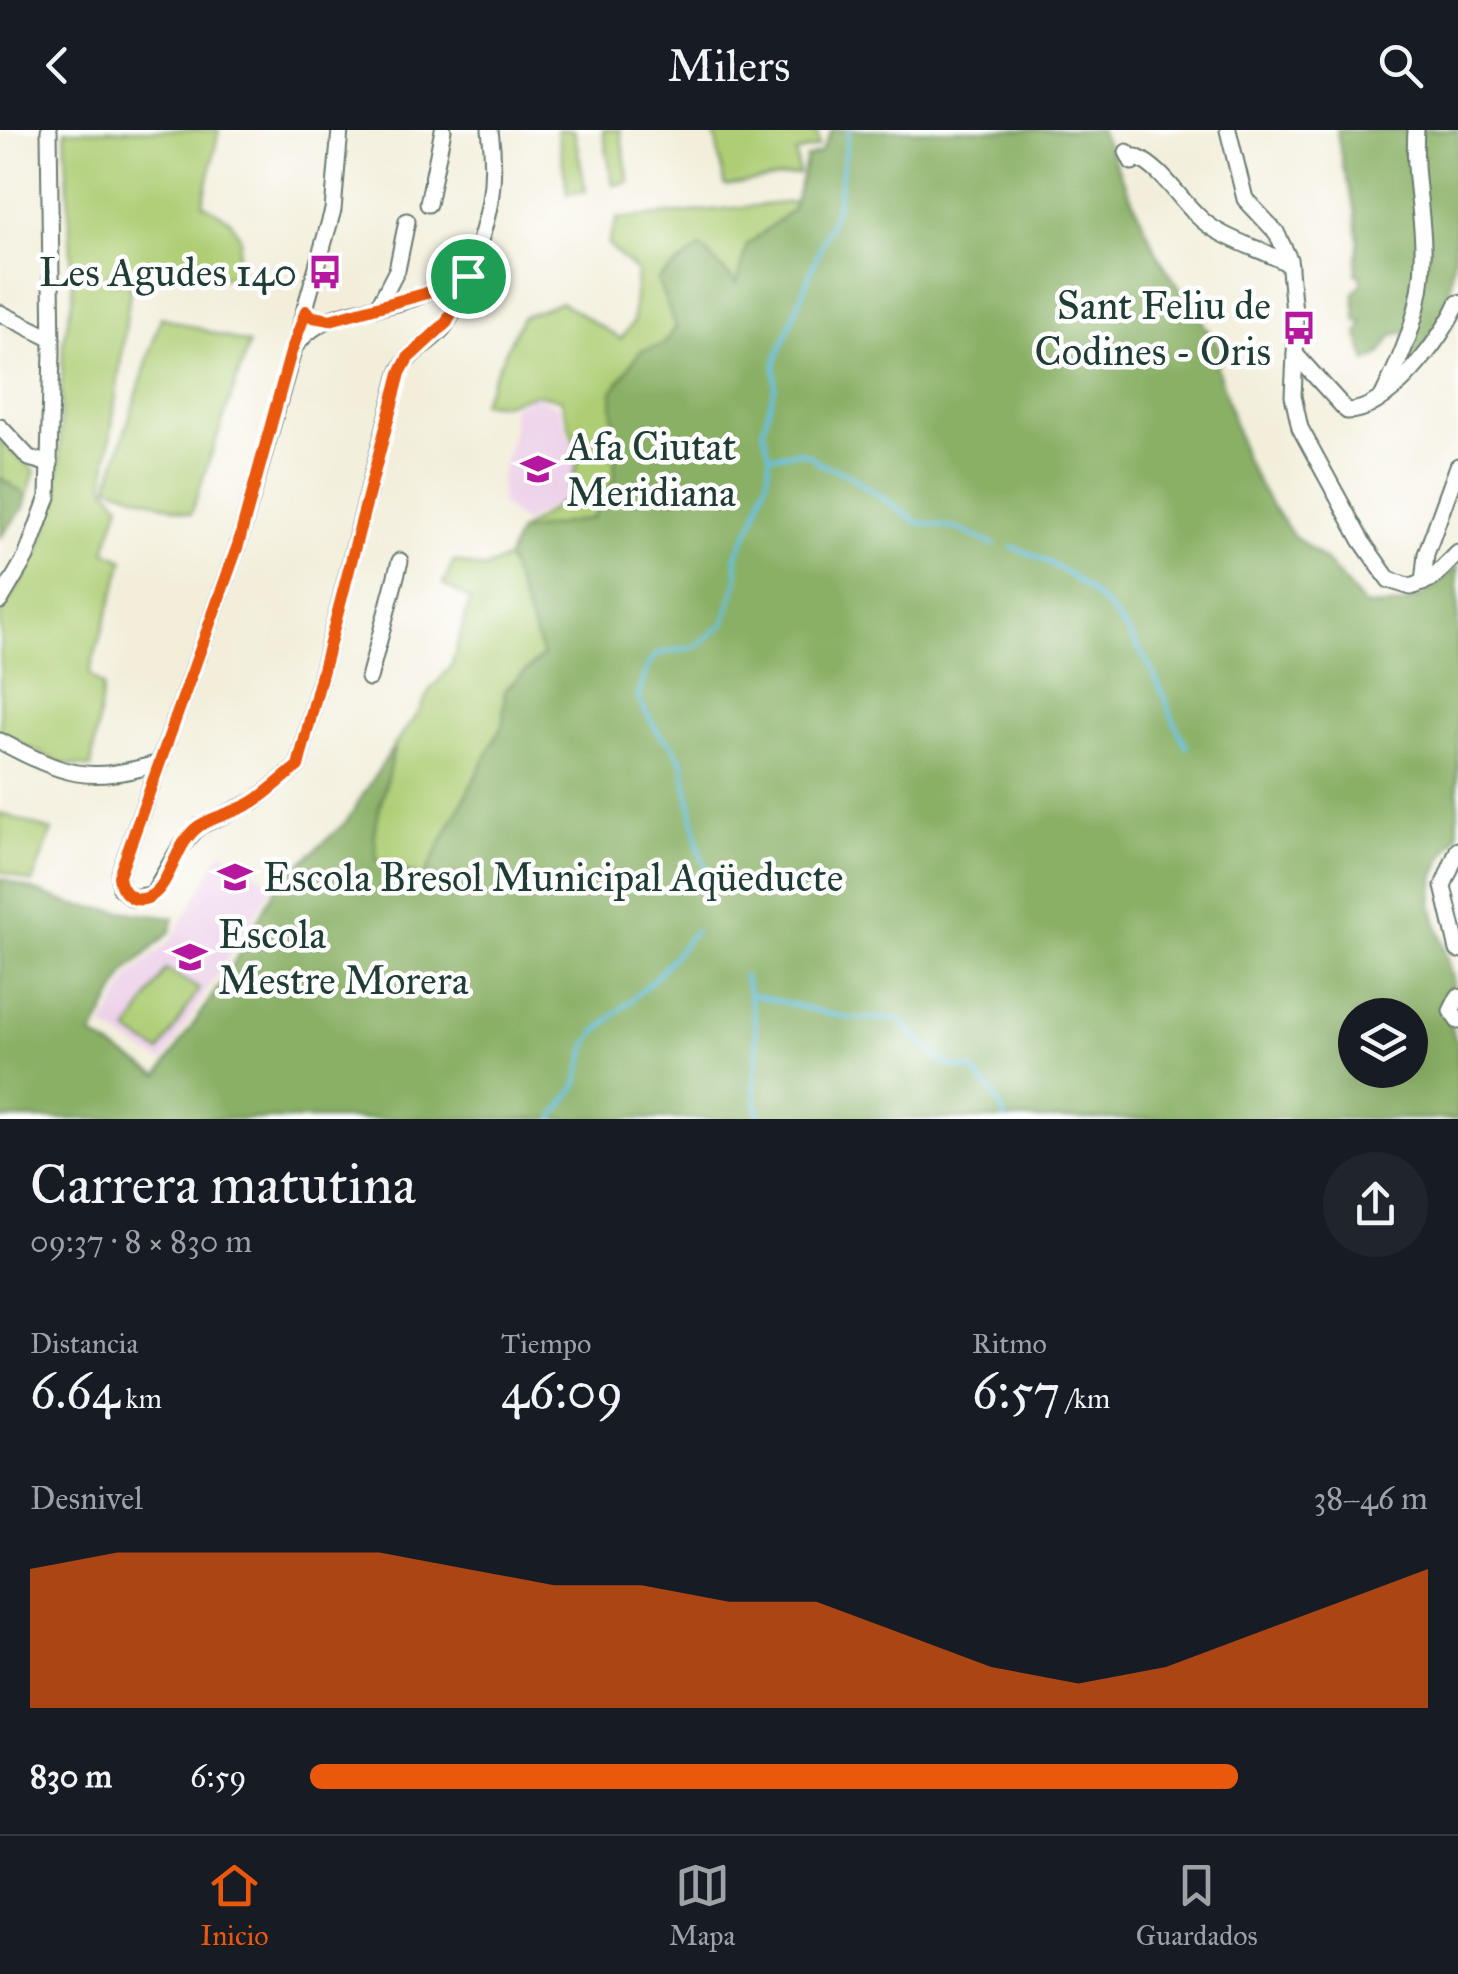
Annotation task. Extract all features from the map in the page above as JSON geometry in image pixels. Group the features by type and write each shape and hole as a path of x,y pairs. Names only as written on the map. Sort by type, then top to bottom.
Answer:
{"street":[{"path":"0,601 39,526 48,497 52,339 49,136 31,130"},
{"path":"340,130 333,210 238,545 119,876 121,889 132,898 152,895 179,849 200,826 255,801 298,766 400,373 408,358 442,329 468,276 487,224 494,189 490,130"},
{"path":"428,204 442,130"},
{"path":"1228,130 1244,200 1276,232 1290,266 1293,396 1300,428 1361,540 1389,580 1411,586 1424,583 1458,552"},
{"path":"1382,396 1411,330 1423,273 1415,175 1416,130"},
{"path":"1127,152 1132,162 1136,157 1154,167 1208,226 1290,266"},
{"path":"379,305 397,270 406,221"},
{"path":"291,352 306,333 330,320 424,294 468,276"},
{"path":"424,294 441,297 452,311"},
{"path":"1295,354 1347,411 1357,412 1382,396 1425,356 1458,303"},
{"path":"306,311 313,317 330,320"},
{"path":"0,314 52,339"},
{"path":"0,426 30,458 50,464"},
{"path":"1424,583 1426,554 1458,466"},
{"path":"368,678 400,561"},
{"path":"0,742 76,775 105,776 160,763"},
{"path":"1458,850 1443,886 1458,950"},
{"path":"1458,997 1451,1011 1458,1022"}],"shaded area":[{"name":"Afa Ciutat Meridiana","path":"534,395 559,407 577,459 566,497 524,523 502,505 500,480 513,432 512,406"},
{"name":"Escola Mestre Morera","path":"222,851 274,883 163,1062 103,1027 131,975 172,939"}],"green space":[{"path":"65,130 219,130 203,204 230,220 241,239 234,277 108,273 108,282 131,284 104,485 120,504 105,551 124,560 89,674 103,687 91,768 60,763 0,732 0,616 38,553 53,511 59,470 63,343 73,296"},
{"path":"557,130 574,130 586,191 568,194"},
{"path":"603,130 620,130 629,182 613,185"},
{"path":"714,130 817,130 819,146 796,153 799,174 725,186"},
{"path":"832,130 1100,130 1160,259 1220,348 1217,366 1245,459 1293,535 1327,562 1364,605 1393,606 1416,599 1458,566 1458,835 1435,876 1432,905 1453,982 1444,1008 1458,1046 1458,1119 0,1119 0,878 74,905 174,918 170,932 126,972 92,1036 159,1075 229,971 277,885 346,822 395,744 374,832 377,860 423,878 503,724 505,690 543,656 507,558 519,532 592,518 615,477 612,392 640,351 663,345 676,327 657,280 701,247 737,284 747,245 793,209 807,158 821,152"},
{"path":"1337,130 1458,130 1456,224 1449,294 1434,330 1398,375 1407,331 1392,336 1380,355 1367,362 1358,335 1363,321 1356,321 1354,292 1362,283 1360,274 1356,274 1355,209"},
{"path":"795,202 793,209 747,245 737,285 676,327 663,345 613,392 616,477 592,518 519,532 567,498 579,457 561,399 535,394 503,404 481,403 522,317 561,302 621,339 633,322 637,272 608,245 617,219"},
{"path":"161,317 249,344 191,514 108,486"},
{"path":"0,441 35,471 27,496 0,477"},
{"path":"0,478 27,496 24,508 0,537"},
{"path":"507,558 543,656 505,689 503,724 423,878 377,861 374,832 395,744 430,690 451,667 470,600 443,584 454,561 484,569"},
{"path":"0,813 52,831 32,883 0,871"},
{"path":"166,969 199,989 160,1052 128,1032"}],"waterway":[{"path":"709,874 700,855 683,764 673,746 658,733 638,698 648,665 657,654 695,647 724,624 738,578 736,556 755,518 768,476 770,456 763,429 775,387 775,363 837,205 849,130"},
{"path":"770,456 799,452 811,456 820,464 846,473 917,522 958,529 994,545"},
{"path":"1012,547 1038,557 1085,587 1122,625 1152,671 1187,747"},
{"path":"553,1119 577,1085 587,1045 595,1033 654,979 695,931"},
{"path":"744,976 755,1025 755,1093 760,1119"},
{"path":"750,994 846,1018 899,1019 940,1060 971,1069 995,1096 1006,1119"}],"place":[{"name":"Les Agudes 140","path":"325,272"},
{"name":"Sant Feliu de Codines - Oris","path":"1299,328"},
{"name":"Afa Ciutat Meridiana","path":"538,469"},
{"name":"Escola Bresol Municipal Aqüeducte","path":"235,877"},
{"name":"Escola Mestre Morera","path":"190,957"}],"route":[{"path":"468,276 447,322 408,358 400,373 298,766 255,801 200,826 186,838 152,895 143,899 128,896 121,889 119,876 208,636 306,311 313,317 330,320 424,294 468,276"}]}
